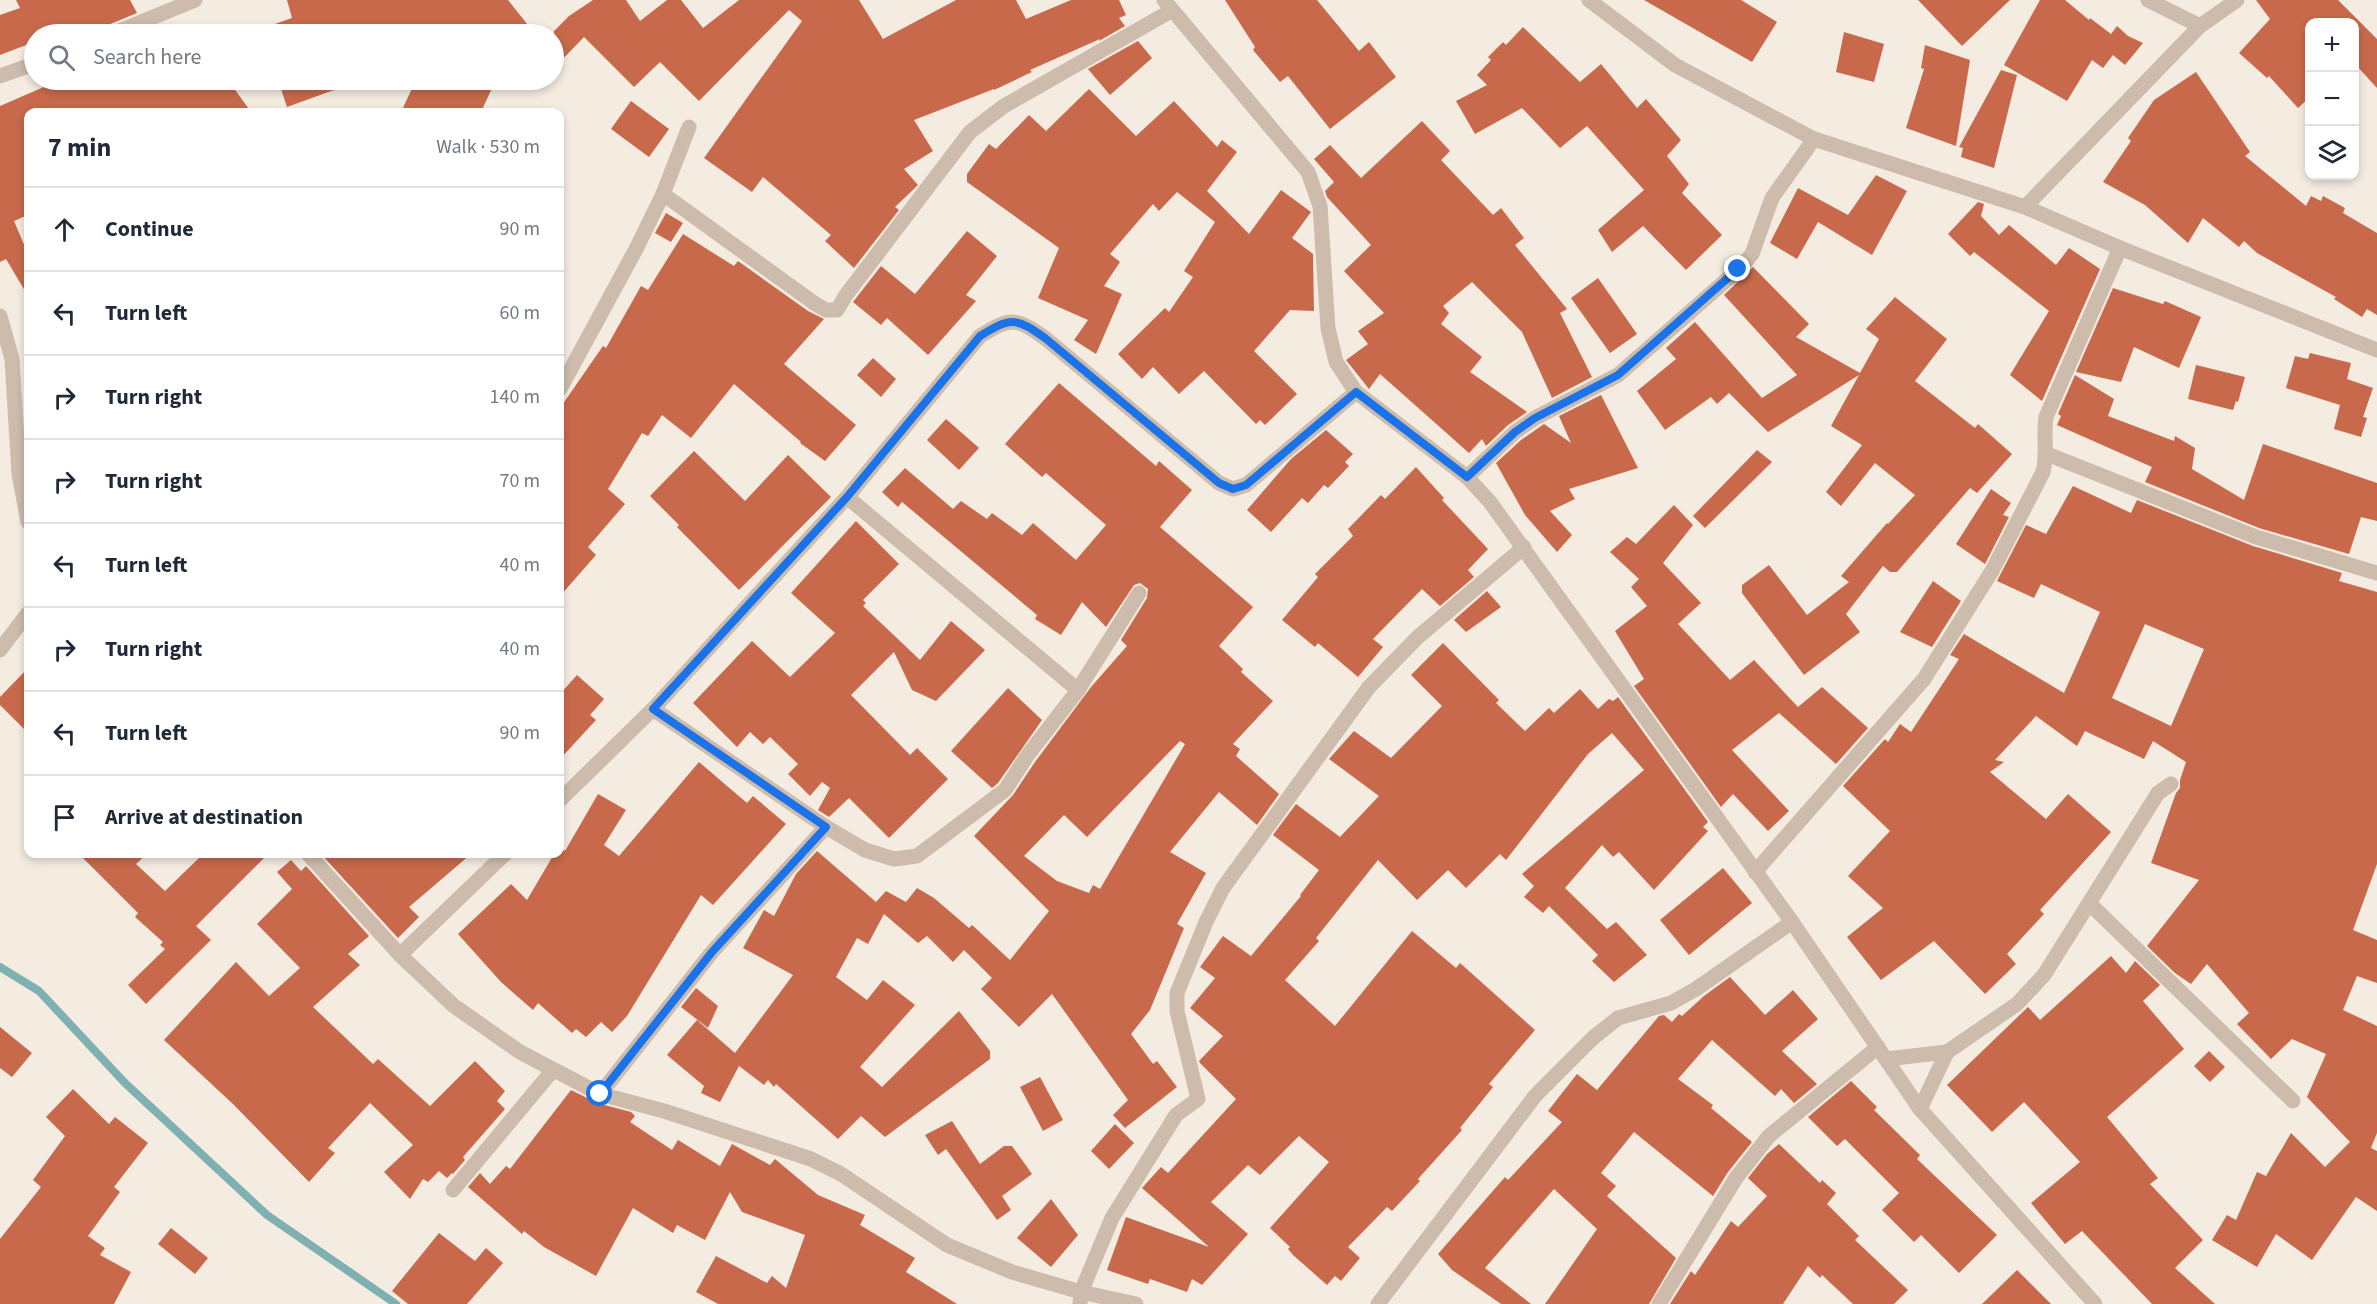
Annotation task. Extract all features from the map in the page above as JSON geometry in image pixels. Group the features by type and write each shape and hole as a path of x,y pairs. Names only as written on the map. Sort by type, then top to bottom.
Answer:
{"street":[{"path":"136,24 195,0"},
{"path":"1589,0 1674,65 1814,139 2025,207 2120,248 2377,350"},
{"path":"2148,0 2200,26"},
{"path":"2025,207 2200,26 2237,0"},
{"path":"663,194 814,303 825,310 837,310 933,178 970,132 1004,106 1168,6 1308,172 1320,206 1328,328 1336,362 1356,392 1467,477 1490,502 1792,922 1920,1109 2096,1304"},
{"path":"0,76 24,68"},
{"path":"564,382 663,194 689,127"},
{"path":"1467,477 1515,432 1535,418 1618,375 1738,269 1752,254 1772,198 1814,139"},
{"path":"1755,872 1924,679 1992,571 2043,472 2047,454 2043,435 2046,417 2120,248"},
{"path":"0,316 12,359 24,471"},
{"path":"564,796 653,709 847,497 980,336 1003,322 1023,323 1045,338 1219,483 1233,489 1246,485 1356,392"},
{"path":"2047,454 2256,537 2377,573"},
{"path":"847,497 1078,690"},
{"path":"1080,1298 1112,1218 1176,1114 1198,1099 1176,1011 1177,993 1206,922 1223,888 1369,687 1418,637 1524,547"},
{"path":"653,709 826,827 865,850 894,859 917,856 1005,790 1027,756 1078,690 1139,593"},
{"path":"0,650 24,619"},
{"path":"1920,1109 1947,1052 2017,1004 2044,975 2158,793 2171,784"},
{"path":"600,1094 712,952 826,827"},
{"path":"312,858 400,955 454,1006 520,1052 553,1070 600,1094 811,1159 841,1174 947,1245 1012,1272 1080,1298 1136,1304"},
{"path":"400,955 501,858"},
{"path":"2090,904 2293,1101"},
{"path":"1378,1304 1535,1096 1594,1036 1618,1018 1671,1003 1696,989 1792,922"},
{"path":"1659,1304 1736,1178 1769,1136 1882,1053 1947,1052"},
{"path":"453,1190 553,1070"}],"building":[{"path":"16,0 130,0 137,13 110,24 24,24 24,46 0,55 0,15 20,8"},
{"path":"287,0 508,0 527,24 275,24 292,18"},
{"path":"593,0 626,0 640,21 667,0 681,0 703,28 739,0 859,0 883,39 956,0 1016,0 1026,19 1071,0 1119,0 1126,15 1119,18 1125,26 1099,41 1100,39 1030,70 1032,72 994,90 914,120 933,151 904,169 918,185 895,207 899,210 854,268 825,241 831,235 763,177 752,192 704,158 802,21 789,10 699,101 660,62 634,87 584,37 564,58 564,24 561,24"},
{"path":"1225,0 1317,0 1359,51 1369,42 1396,77 1330,129 1288,76 1280,82 1253,50 1255,47"},
{"path":"1644,0 1741,0 1777,22 1752,62"},
{"path":"1918,0 2010,0 1962,46"},
{"path":"2040,0 2065,0 2089,20 2090,18 2111,34 2117,26 2128,36 2143,43 2125,65 2113,55 2103,68 2092,60 2067,101 2004,65"},
{"path":"2256,0 2338,0 2356,18 2305,18 2305,102 2298,108 2269,76 2267,78 2239,53 2270,19"},
{"path":"2359,21 2377,39 2377,88 2359,68"},
{"path":"1523,27 1580,82 1601,64 1637,108 1646,99 1681,140 1667,156 1689,184 1682,193 1722,235 1686,270 1643,226 1612,252 1598,230 1644,190 1587,126 1560,148 1522,108 1475,134 1456,101 1487,85 1477,75 1491,60 1488,57 1503,42 1506,45"},
{"path":"1844,32 1884,44 1874,82 1836,72"},
{"path":"1138,41 1152,58 1110,95 1088,69"},
{"path":"1925,45 1970,60 1956,146 1906,128 1924,69 1921,68"},
{"path":"2001,70 2017,75 1994,168 1961,157 1963,148 1959,147"},
{"path":"2196,72 2250,152 2245,156 2306,206 2311,196 2321,201 2323,196 2345,208 2343,213 2377,233 2377,315 2367,309 2362,317 2334,299 2336,297 2257,253 2244,241 2239,247 2203,218 2188,243 2145,205 2103,182 2131,141 2128,138 2154,100"},
{"path":"1089,89 1136,136 1174,101 1217,147 1222,140 1237,152 1207,191 1249,234 1281,190 1311,212 1292,238 1313,254 1314,311 1290,310 1254,351 1297,394 1265,425 1260,420 1256,424 1204,371 1179,394 1153,367 1142,379 1118,354 1165,308 1169,312 1193,277 1184,271 1215,222 1177,192 1159,211 1153,204 1110,254 1120,262 1104,286 1122,294 1096,354 1074,340 1088,320 1038,298 1059,248 967,182 967,174 989,144 996,149 1029,115 1046,131"},
{"path":"37,90 235,90 248,108 24,108 24,217 14,221 24,245 24,289 6,259 0,262 0,106"},
{"path":"281,90 334,90 287,107"},
{"path":"411,90 491,90 483,108 403,108"},
{"path":"631,101 669,129 649,157 611,129"},
{"path":"1422,121 1450,151 1441,160 1493,215 1501,208 1524,238 1515,245 1567,309 1560,313 1592,377 1552,398 1522,332 1472,282 1443,306 1449,313 1441,324 1482,357 1470,372 1527,412 1508,425 1486,446 1482,439 1469,453 1380,374 1369,389 1346,360 1368,344 1358,331 1384,313 1344,271 1371,245 1327,197 1325,191 1334,182 1314,159 1330,145 1361,178"},
{"path":"1876,175 1907,191 1872,255 1818,222 1797,259 1770,243 1798,188 1848,215"},
{"path":"1978,202 1984,204 1981,216 1999,235 2009,225 2056,265 2069,248 2100,269 2042,401 2010,375 2049,311 1974,252 1970,256 1948,234"},
{"path":"666,213 683,223 671,242 655,233"},
{"path":"967,231 997,256 966,295 976,301 928,355 887,318 881,325 853,302 881,266 915,294"},
{"path":"683,234 734,266 738,261 808,311 824,319 784,364 856,425 825,461 800,443 734,384 691,438 662,415 648,436 642,433 608,489 625,504 588,547 596,555 564,591 564,402 603,346 606,348 641,286 648,290"},
{"path":"1753,267 1809,324 1796,337 1860,373 1879,339 1866,329 1895,297 1947,339 1915,381 1975,428 1978,424 2012,454 1977,493 1970,488 1897,572 1890,572 1883,566 1846,614 1860,632 1804,675 1742,593 1742,585 1769,565 1807,615 1849,582 1841,576 1915,495 1875,463 1841,506 1826,492 1862,445 1831,426 1859,375 1768,432 1729,393 1717,404 1711,397 1665,430 1637,391 1676,359 1666,348 1695,322 1762,398 1797,375 1724,295"},
{"path":"1598,278 1637,334 1610,353 1571,298"},
{"path":"2113,288 2163,304 2165,301 2201,317 2179,368 2134,347 2121,382 2076,372"},
{"path":"2310,353 2351,363 2347,379 2373,388 2363,417 2367,418 2361,437 2334,429 2340,405 2286,388 2295,356 2308,359"},
{"path":"873,358 896,379 881,397 857,375"},
{"path":"2196,365 2245,377 2238,402 2236,401 2233,410 2188,399"},
{"path":"2075,375 2114,399 2108,416 2174,441 2175,436 2195,448 2192,469 2244,500 2263,444 2377,483 2377,521 2361,517 2349,554 2259,528 2145,482 2152,467 2057,425 2061,416 2058,414"},
{"path":"1059,383 1156,466 1159,461 1192,490 1160,527 1253,607 1219,646 1243,669 1241,672 1273,701 1233,744 1240,749 1236,756 1279,794 1257,825 1219,792 1170,852 1206,873 1177,924 1184,928 1150,1010 1131,1034 1153,1064 1157,1061 1177,1087 1125,1128 1113,1115 1128,1100 1052,994 1019,1027 981,989 992,978 964,950 953,962 927,936 918,943 884,914 868,944 857,938 836,977 867,1000 883,980 915,1005 860,1067 882,1087 959,1011 990,1051 990,1059 885,1137 861,1116 838,1139 776,1084 774,1087 768,1080 764,1085 739,1066 720,1102 701,1093 704,1086 667,1055 697,1020 735,1053 793,975 743,948 764,910 774,916 796,874 817,851 876,902 886,891 906,902 917,888 934,898 969,928 972,925 1010,960 1049,911 974,836 1013,795 1091,687 1127,646 1121,640 1147,598 1148,589 1140,583 1134,585 1106,627 1082,602 1061,635 1035,619 1037,615 902,502 898,507 882,492 905,468 953,509 961,501 987,519 992,513 1022,535 1033,523 1076,560 1106,525 1046,473 1042,477 1005,444","holes":["1180,741 1185,744 1100,889 1093,885 1089,893 1057,881 1024,856 1064,815 1087,837"]},
{"path":"1601,395 1638,468 1569,489 1575,499 1550,511 1572,535 1557,552 1525,515 1496,463 1521,440 1544,424 1571,443 1559,416"},
{"path":"946,419 979,448 959,470 927,440"},
{"path":"1326,430 1353,454 1345,462 1349,466 1328,488 1324,485 1308,503 1302,498 1271,532 1247,510 1291,459"},
{"path":"1757,450 1772,462 1705,528 1693,516"},
{"path":"694,451 745,501 788,455 831,497 739,590 650,496"},
{"path":"1416,467 1444,498 1442,500 1488,549 1468,570 1474,577 1440,606 1422,589 1373,639 1383,647 1358,677 1318,643 1315,647 1282,620 1318,577 1315,574 1353,536 1348,529 1381,495 1385,499"},
{"path":"2073,486 2131,513 2137,500 2253,546 2342,573 2339,581 2377,592 2377,864 2353,930 2377,940 2377,983 2357,976 2343,1010 2377,1026 2377,1133 2371,1148 2377,1151 2377,1211 2356,1197 2312,1260 2276,1234 2257,1267 2212,1240 2227,1215 2236,1220 2257,1172 2266,1176 2291,1133 2325,1167 2350,1142 2307,1097 2326,1054 2292,1039 2271,1059 2237,1024 2249,1013 2207,964 2191,984 2175,973 2147,946 2199,880 2151,863 2176,793 2180,788 2186,762 2153,741 2144,759 2085,731 2077,746 2036,716 1995,760 2004,762 1990,772 2046,819 2068,794 2111,832 2040,910 2044,914 2007,954 2016,964 1985,994 1934,941 1881,980 1847,937 1883,908 1848,876 1890,831 1843,786 1885,739 1888,742 1900,724 1911,732 1959,659 1950,655 1964,634 2064,693 2100,612 2041,584 2034,598 1997,581 2026,525 2046,534","holes":["2145,624 2204,649 2171,726 2112,698"]},
{"path":"1991,489 2011,503 2003,515 2009,517 1985,564 1956,544"},
{"path":"1674,505 1693,525 1663,563 1701,603 1678,624 1730,680 1754,660 1798,707 1822,687 1868,728 1836,764 1779,713 1732,750 1789,811 1768,831 1733,794 1721,807 1634,686 1644,679 1615,631 1647,606 1631,587 1639,579 1610,552 1627,537 1636,544"},
{"path":"856,521 899,564 863,600 866,603 863,606 920,660 951,621 985,650 936,701 912,690 894,652 851,695 910,755 917,748 948,779 889,838 849,798 829,817 818,810 830,788 822,782 810,796 788,774 798,764 770,737 763,744 750,732 737,747 693,703 752,641 790,677 835,633 791,593"},
{"path":"1933,581 1961,601 1932,647 1900,632"},
{"path":"1487,591 1501,607 1466,632 1454,620"},
{"path":"1443,643 1499,700 1496,703 1525,731 1549,708 1554,713 1580,689 1598,709 1609,699 1613,701 1618,697 1708,822 1703,827 1708,831 1654,890 1619,852 1613,857 1602,845 1565,888 1607,929 1616,922 1647,955 1614,982 1592,961 1598,955 1549,906 1543,913 1524,897 1534,886 1522,874 1644,770 1612,733 1588,754 1506,860 1500,854 1466,888 1448,870 1417,900 1378,860 1316,938 1319,941 1285,980 1335,1026 1412,931 1456,968 1460,963 1535,1030 1489,1084 1493,1087 1460,1128 1462,1130 1418,1179 1420,1181 1392,1211 1387,1207 1348,1247 1360,1258 1341,1281 1335,1276 1327,1285 1293,1255 1288,1249 1290,1247 1270,1228 1329,1162 1299,1136 1260,1175 1248,1165 1211,1202 1248,1234 1202,1285 1192,1279 1187,1292 1150,1279 1148,1284 1107,1270 1126,1217 1209,1247 1142,1188 1161,1167 1168,1173 1236,1099 1199,1061 1223,1036 1190,1008 1215,978 1200,967 1223,936 1251,956 1301,896 1319,870 1273,835 1296,804 1340,837 1379,796 1329,759 1354,731 1391,758 1442,706 1411,675"},
{"path":"24,672 24,729 0,705 0,697"},
{"path":"577,675 604,699 590,715 596,720 564,755 564,690"},
{"path":"1008,688 1042,720 998,783 992,788 951,751"},
{"path":"699,762 747,803 753,796 786,824 713,905 701,895 627,1016 612,1032 601,1022 586,1037 576,1029 572,1033 538,1003 533,1010 501,982 458,934 511,884 527,900 552,858 564,858 564,850 598,794 626,810 604,845 619,856"},
{"path":"83,858 143,858 136,864 165,891 199,858 264,858 196,926 211,940 146,1004 128,985 165,949 160,945 163,942 135,917 138,913"},
{"path":"325,858 466,858 409,907 419,917 398,938"},
{"path":"291,860 301,871 306,866 369,936 348,954 360,965 313,1007 373,1064 378,1059 430,1106 475,1061 505,1091 497,1101 505,1109 463,1157 465,1160 453,1174 447,1178 439,1171 428,1182 423,1179 410,1199 384,1172 413,1145 370,1103 328,1148 335,1153 309,1182 233,1104 164,1040 236,962 269,996 300,968 257,924 292,889 277,872"},
{"path":"1723,868 1752,903 1689,955 1660,920"},
{"path":"2111,956 2126,973 2135,961 2160,985 2143,1001 2184,1049 2107,1117 2158,1178 2150,1184 2203,1240 2175,1268 2215,1304 2152,1304 2082,1231 2065,1244 2031,1203 2080,1162 2024,1102 1992,1132 1947,1085 2028,1007 2040,1020"},
{"path":"1730,977 1765,1015 1793,990 1818,1019 1782,1051 1817,1084 1794,1103 1781,1089 1775,1096 1712,1040 1678,1079 1713,1105 1711,1108 1752,1142 1728,1172 1713,1196 1634,1132 1601,1173 1616,1186 1607,1196 1676,1258 1649,1304 1545,1304 1597,1229 1554,1189 1485,1268 1531,1304 1501,1304 1452,1270 1438,1254 1505,1177 1508,1180 1562,1122 1548,1111 1577,1074 1597,1090 1659,1016 1664,1015 1672,1022 1679,1014 1682,1016"},
{"path":"696,988 718,1006 708,1028 681,1007"},
{"path":"0,1027 32,1053 12,1077 0,1068"},
{"path":"2209,1051 2225,1067 2210,1082 2194,1066"},
{"path":"1040,1077 1063,1120 1043,1131 1020,1087"},
{"path":"1851,1081 1877,1107 1874,1110 1920,1155 1917,1159 1997,1235 1959,1273 1921,1235 1914,1242 1882,1210 1899,1193 1845,1139 1837,1146 1808,1117"},
{"path":"73,1089 109,1124 115,1117 148,1143 114,1187 120,1192 88,1236 105,1248 100,1255 131,1272 114,1304 0,1304 0,1239 41,1187 33,1180 65,1136 46,1117"},
{"path":"571,1090 597,1103 631,1112 635,1116 630,1122 672,1150 678,1140 720,1166 732,1144 770,1165 775,1159 818,1195 865,1215 860,1225 915,1258 906,1272 957,1304 718,1304 696,1292 716,1256 767,1283 772,1276 786,1288 805,1235 742,1212 730,1192 705,1240 677,1225 673,1233 633,1208 596,1276 544,1247 524,1231 522,1234 468,1187 480,1173 490,1184 506,1166 510,1169"},
{"path":"952,1121 980,1164 1004,1146 1012,1146 1032,1174 1002,1196 1011,1210 997,1220 946,1149 938,1155 925,1135"},
{"path":"1115,1124 1134,1143 1109,1169 1091,1151"},
{"path":"1779,1144 1820,1183 1822,1180 1836,1193 1827,1204 1859,1236 1855,1240 1908,1290 1894,1304 1853,1304 1822,1275 1820,1278 1808,1266 1783,1304 1670,1304 1691,1271 1695,1275 1731,1221 1738,1227 1767,1196 1748,1178 1767,1154"},
{"path":"1051,1199 1078,1235 1051,1267 1017,1238"},
{"path":"171,1228 208,1258 195,1274 158,1244"},
{"path":"439,1233 475,1261 486,1248 503,1263 467,1304 408,1304 392,1291"},
{"path":"2017,1270 2051,1304 1982,1304"}],"waterway":[{"path":"0,967 39,991 125,1083 267,1215 396,1304"}],"route":[{"path":"600,1094 712,952 826,827 653,709 847,497 980,336 1003,322 1023,323 1045,338 1219,483 1233,489 1246,485 1356,392 1467,477 1515,432 1535,418 1618,375 1738,269"}]}
